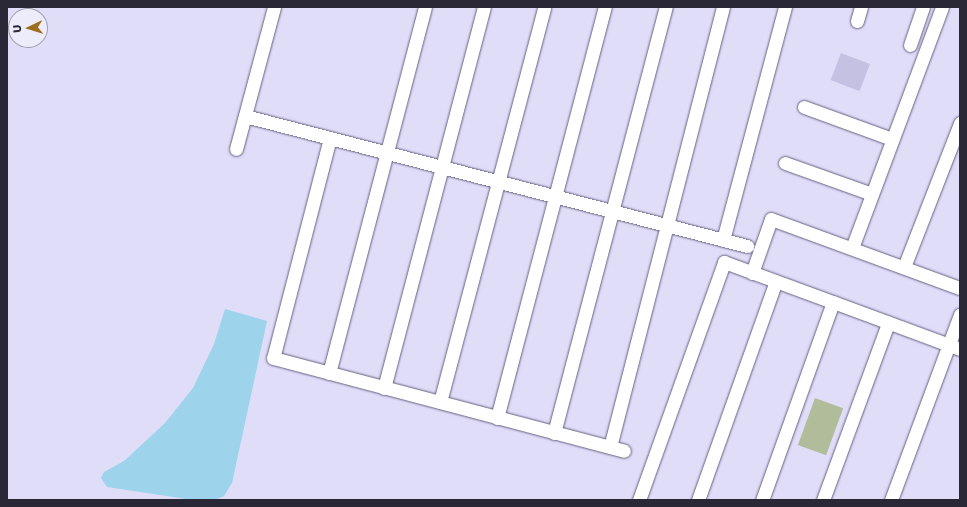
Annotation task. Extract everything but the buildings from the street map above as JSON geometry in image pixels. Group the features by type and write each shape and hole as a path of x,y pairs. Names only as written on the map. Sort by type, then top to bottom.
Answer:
{"street":[{"path":"236,148 274,7"},
{"path":"329,373 425,7"},
{"path":"384,388 484,7"},
{"path":"440,402 544,7"},
{"path":"497,418 605,7"},
{"path":"554,433 666,7"},
{"path":"610,447 723,7"},
{"path":"722,240 785,7"},
{"path":"857,21 861,7"},
{"path":"910,45 922,7"},
{"path":"852,248 942,7"},
{"path":"804,107 892,140"},
{"path":"245,116 747,246"},
{"path":"904,267 960,123"},
{"path":"330,138 273,358 624,451"},
{"path":"785,163 872,194"},
{"path":"752,273 772,219 960,288"},
{"path":"639,500 724,262 954,347"},
{"path":"698,500 776,281"},
{"path":"762,500 833,302"},
{"path":"891,500 954,347 960,314"},
{"path":"823,500 888,323"}],"green space":[{"path":"815,398 843,408 826,455 798,445"}],"water":[{"path":"225,309 267,321 232,483 224,496 215,500 193,500 107,487 101,478 104,472 124,461 165,423 193,388 214,344"}]}
